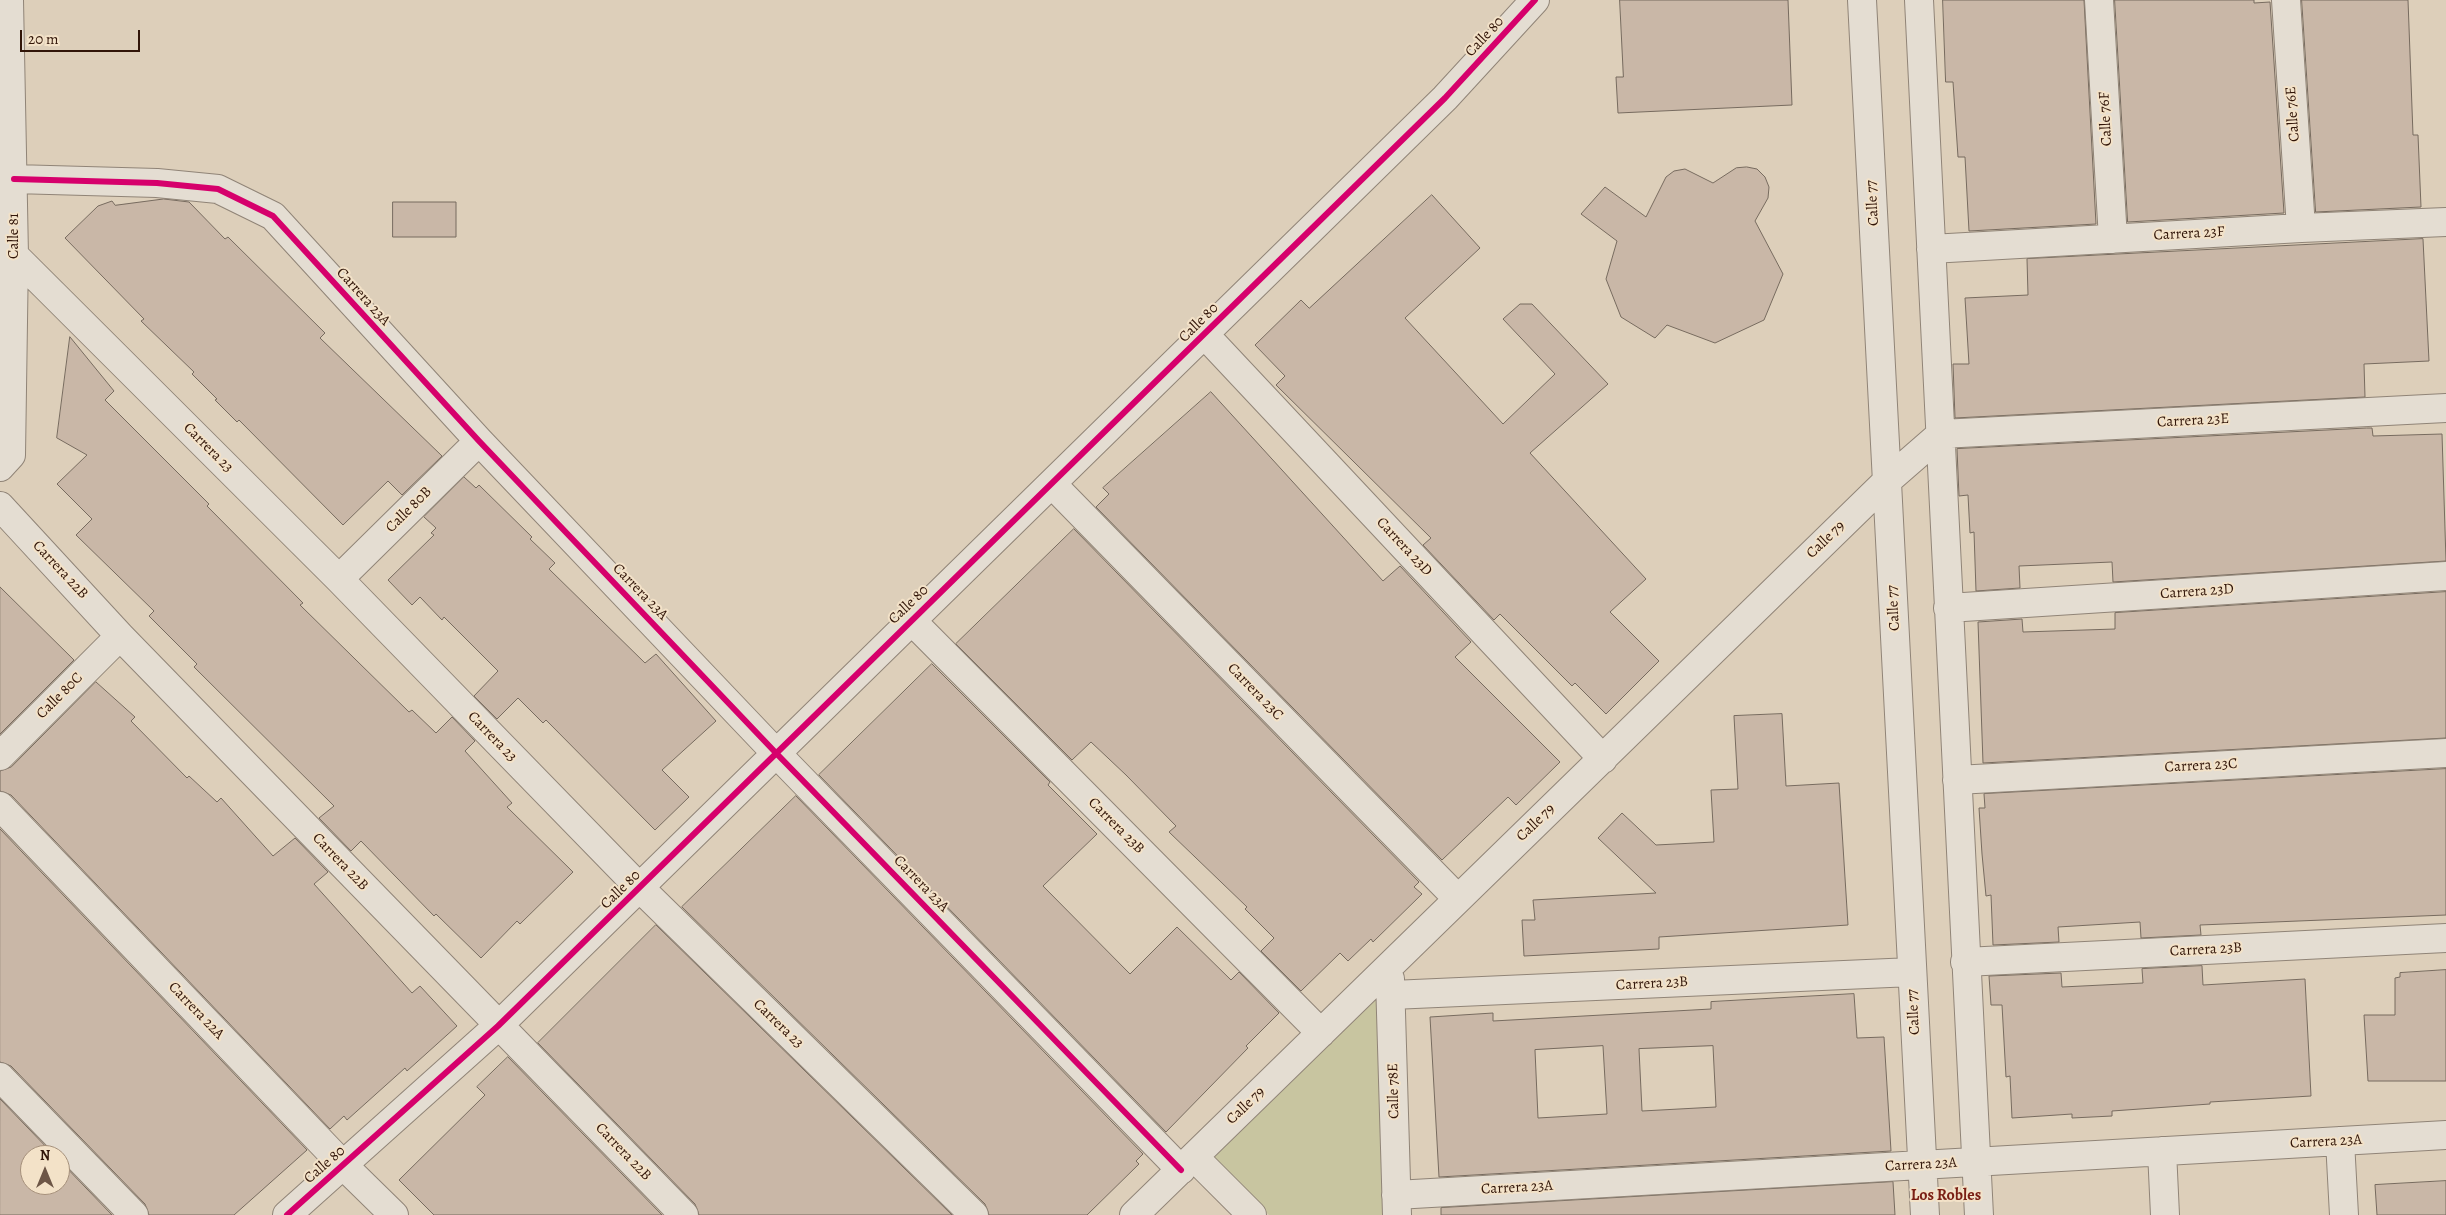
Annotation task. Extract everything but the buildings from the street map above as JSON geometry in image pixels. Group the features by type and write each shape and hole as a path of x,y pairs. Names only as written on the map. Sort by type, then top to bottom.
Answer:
{"street":[{"name":"Calle 81","path":"0,467 11,455 14,179 9,0"},
{"name":"Calle 80","path":"287,1215 344,1166 498,1026 640,888 1445,98 1535,0"},
{"name":"Calle 77","path":"1862,0 1925,1215"},
{"path":"1919,0 1978,1215"},
{"name":"Calle 76F","path":"2099,0 2113,239"},
{"name":"Calle 76E","path":"2286,0 2301,228"},
{"name":"Carrera 23A","path":"14,179 157,183 218,189 273,216 479,442 776,753 1188,1164 1252,1215"},
{"name":"Carrera 23F","path":"1931,249 2301,228 2446,222"},
{"name":"Carrera 23","path":"14,255 339,580 640,888 974,1215"},
{"name":"Carrera 23D","path":"1205,334 1602,759"},
{"name":"Carrera 23E","path":"1940,434 2446,408"},
{"name":"Calle 79","path":"1134,1215 1887,481 1940,434"},
{"name":"Calle 80B","path":"339,580 479,442"},
{"name":"Carrera 23C","path":"1052,484 1458,899"},
{"name":"Carrera 22B","path":"0,506 120,636 684,1215"},
{"name":"Carrera 23D","path":"1948,608 2446,576"},
{"name":"Carrera 23B","path":"912,620 1321,1033"},
{"name":"Calle 80C","path":"0,756 120,636"},
{"name":"Carrera 23C","path":"1957,780 2446,753"},
{"name":"Carrera 22A","path":"0,806 344,1166 394,1215"},
{"name":"Carrera 23B","path":"1965,962 2446,938"},
{"name":"Calle 78E","path":"1389,967 1392,996 1396,1205"},
{"name":"Carrera 23B","path":"1392,996 1912,972"},
{"path":"0,1077 134,1215"},
{"name":"Carrera 23A","path":"1396,1205 1922,1165 2446,1136"},
{"path":"2340,1141 2344,1215"},
{"path":"2162,1151 2165,1215"}],"shaded area":[{"path":"1381,995 1387,1215 1269,1215 1207,1155"}],"cycle path":[{"path":"287,1215 498,1026 1445,98 1535,0"},
{"path":"14,179 157,183 218,189 273,216 479,441 776,753 1181,1170"}],"district":[{"name":"Los Robles","path":"1946,1196"}]}
